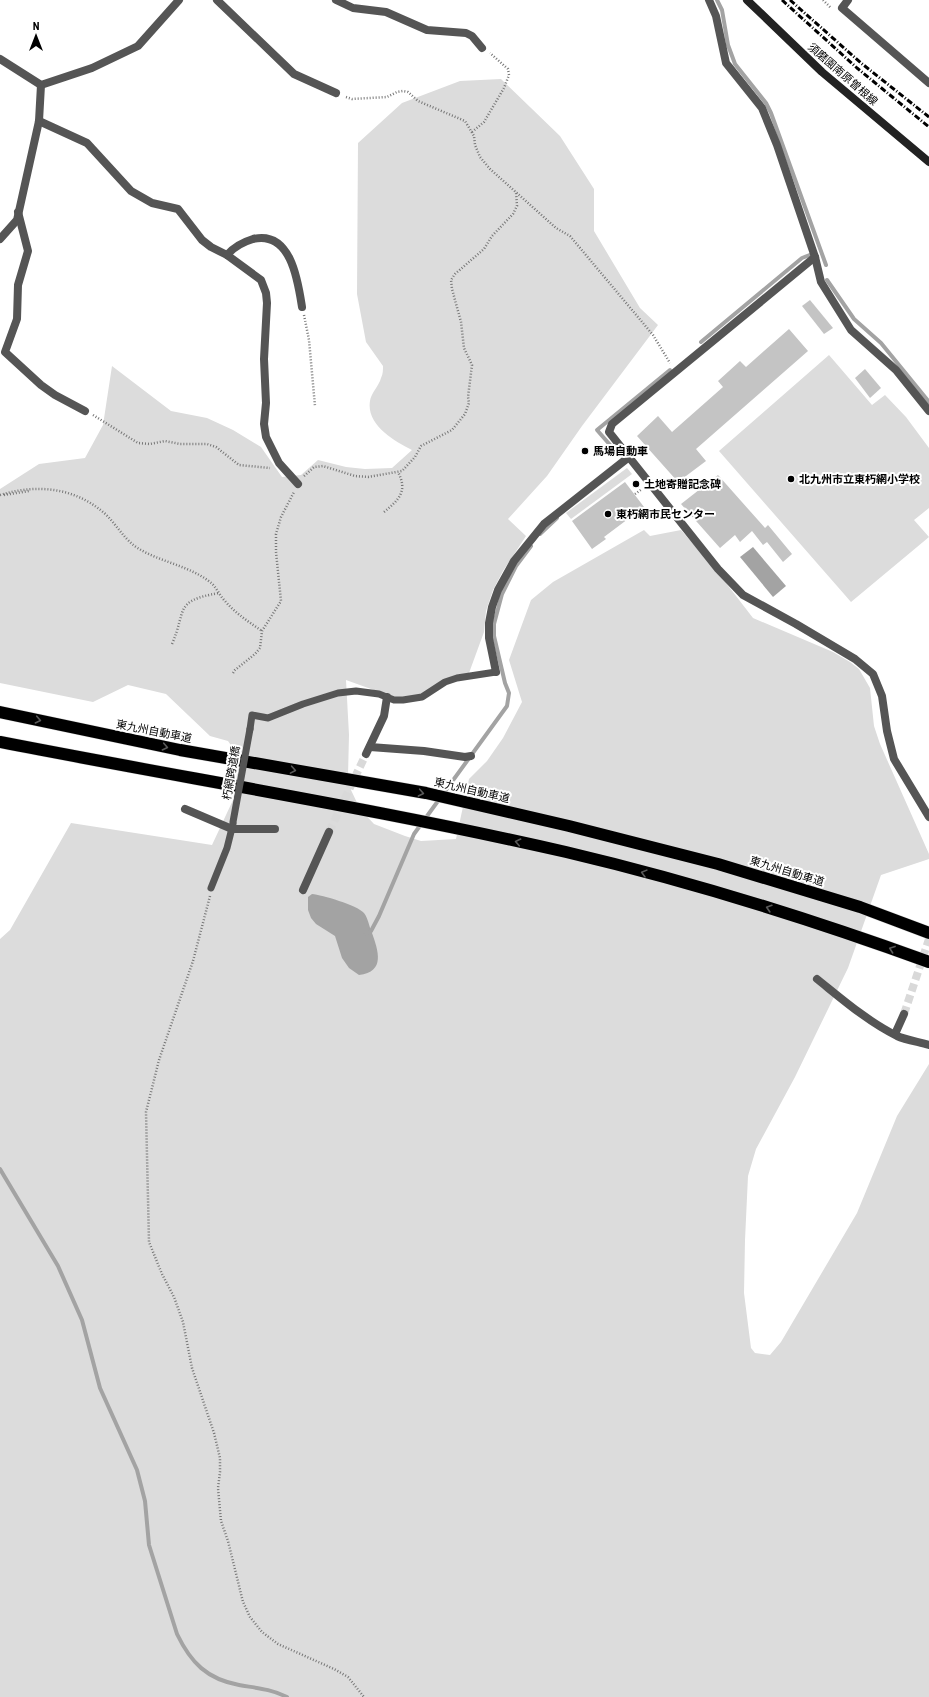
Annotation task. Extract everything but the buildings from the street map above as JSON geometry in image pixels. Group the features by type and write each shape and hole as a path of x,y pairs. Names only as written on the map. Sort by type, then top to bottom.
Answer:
{"highway":[{"name":"東九州自動車道","path":"0,712 180,750 426,793 569,826 718,864 860,907 929,933"},
{"path":"0,742 420,820 568,853 706,889 850,934 929,962"}],"main road":[{"name":"須磨園南原曽根線","path":"747,0 822,72 929,162"}],"street":[{"path":"41,85 92,68 138,46 179,0"},
{"path":"217,0 294,74 336,93"},
{"path":"336,0 353,8 386,12 427,30 466,33 472,36 482,48"},
{"path":"709,0 716,16 726,63 762,108 777,145 815,258 821,282 851,330 896,370 929,411"},
{"path":"848,0 842,8 929,83"},
{"path":"0,59 41,85"},
{"path":"0,239 17,220 38,121 41,85"},
{"path":"38,121 87,143 132,190 144,199 178,209 202,240 211,247 227,255 261,280 266,293 267,303 264,359 266,402 264,424 266,437 272,452 288,474 298,484"},
{"path":"18,212 28,251 18,284 17,319 5,352 41,385 55,395 85,411"},
{"path":"227,255 232,250 249,240 264,238 274,241 282,248 293,263 297,276 302,307"},
{"path":"815,258 612,424 609,432 718,569 743,595 856,659 873,674 882,696 894,759 929,817"},
{"path":"496,672 489,638 489,623 492,607 498,590 514,561 544,524 629,458"},
{"path":"387,697 384,716 368,751 424,751 465,757 471,756"},
{"path":"185,809 233,825 275,829"},
{"path":"303,890 330,832"},
{"path":"817,978 864,1016 895,1034 929,1046"},
{"path":"895,1034 904,1014"}],"lane":[{"path":"387,697 394,700 422,697 445,682 457,678 496,672"},
{"name":"朽網跨道橋","path":"211,888 227,848 233,825 252,715 268,718 303,704 338,693 356,691 379,694 387,697"}],"path":[{"path":"472,132 484,122 504,88 509,76 508,69 482,48"},
{"path":"336,93 352,99 387,97 403,90 408,92 418,101 465,121 474,136 475,145 480,157 490,169 556,228 570,236 653,335 675,372"},
{"path":"233,673 260,648 262,631 281,601 276,552 276,534 281,517 298,484 314,467 323,466 355,476 368,477 402,471 415,457 421,446 452,430 465,414 469,403 468,397 472,365 464,348 461,322 451,280 455,274 484,249 492,236 513,214 518,206 516,191"},
{"path":"302,307 309,340 315,406"},
{"path":"85,411 138,443 150,444 165,441 180,444 207,444 216,447 239,465 274,469 284,474 288,474"},
{"path":"384,512 394,503 403,488 403,481 398,472"},
{"path":"0,495 13,491 51,488 86,501 103,512 134,546 147,554 196,573 212,583 235,612 262,631"},
{"path":"0,495 31,490"},
{"path":"172,644 177,633 183,609 190,600 200,596 219,593"},
{"path":"211,888 193,961 159,1060 146,1112 149,1242 183,1322 192,1368 214,1434 220,1458 218,1488 221,1522 228,1541 244,1602 250,1617 262,1632 278,1644 334,1669 348,1677 364,1697"}],"shaded area":[{"path":"501,79 560,136 594,189 594,231 640,308 658,325 582,426 547,476 508,519 526,536 503,571 493,590 486,611 484,632 469,673 423,695 396,698 346,680 349,735 348,776 351,790 360,809 374,824 421,841 456,839 469,779 487,761 503,738 522,702 509,660 531,600 553,582 644,530 650,536 681,530 716,570 753,618 833,652 859,669 870,688 874,726 880,744 929,854 929,859 881,875 848,968 795,1077 756,1149 748,1176 744,1293 751,1348 755,1353 770,1355 781,1342 857,1213 897,1116 929,1064 929,1697 0,1697 0,939 10,930 71,823 212,845 233,800 237,774 237,754 228,741 210,736 166,694 128,685 93,702 0,683 0,489 39,464 85,458 103,425 112,366 171,411 207,418 233,430 261,447 282,477 301,475 318,460 346,467 365,469 392,468 412,450 397,442 383,431 372,418 370,410 370,401 373,392 383,374 383,366 366,342 357,294 358,143 402,103 460,81"},
{"path":"829,355 872,405 885,395 906,417 929,448 929,508 914,520 929,537 851,602 719,451"},
{"path":"627,468 632,474 571,519 566,513"},
{"path":"753,547 786,586 773,597 740,557"},
{"path":"312,894 331,898 354,907 364,913 378,953 377,965 373,970 359,975 349,968 342,958 335,936 316,924 311,918 308,910 308,897"}],"waterway":[{"path":"717,0 722,10 728,45 735,64 766,103 771,113 826,265"},
{"path":"701,342 802,258 815,253"},
{"path":"827,280 854,319 881,343 929,402"},
{"path":"618,454 597,430 670,370"},
{"path":"540,534 557,518"},
{"path":"366,934 371,931 379,916 414,834 507,706 509,693 505,683 494,636 494,624 502,594 516,566 531,546"},
{"path":"0,1169 58,1266 82,1320 100,1388 137,1470 145,1501 149,1545 177,1634 182,1644 201,1668 218,1679 239,1685 269,1690 287,1697"}],"tunnel":[{"path":"329,832 366,754"},
{"path":"904,1014 929,939"}],"railway":[{"path":"782,0 857,68 929,127"},
{"path":"790,0 861,63 929,117"}],"place":[{"name":"馬場自動車","path":"585,451"},
{"name":"北九州市立東朽網小学校","path":"791,479"},
{"name":"土地寄贈記念碑","path":"636,484"},
{"name":"東朽網市民センター","path":"608,514"}]}
